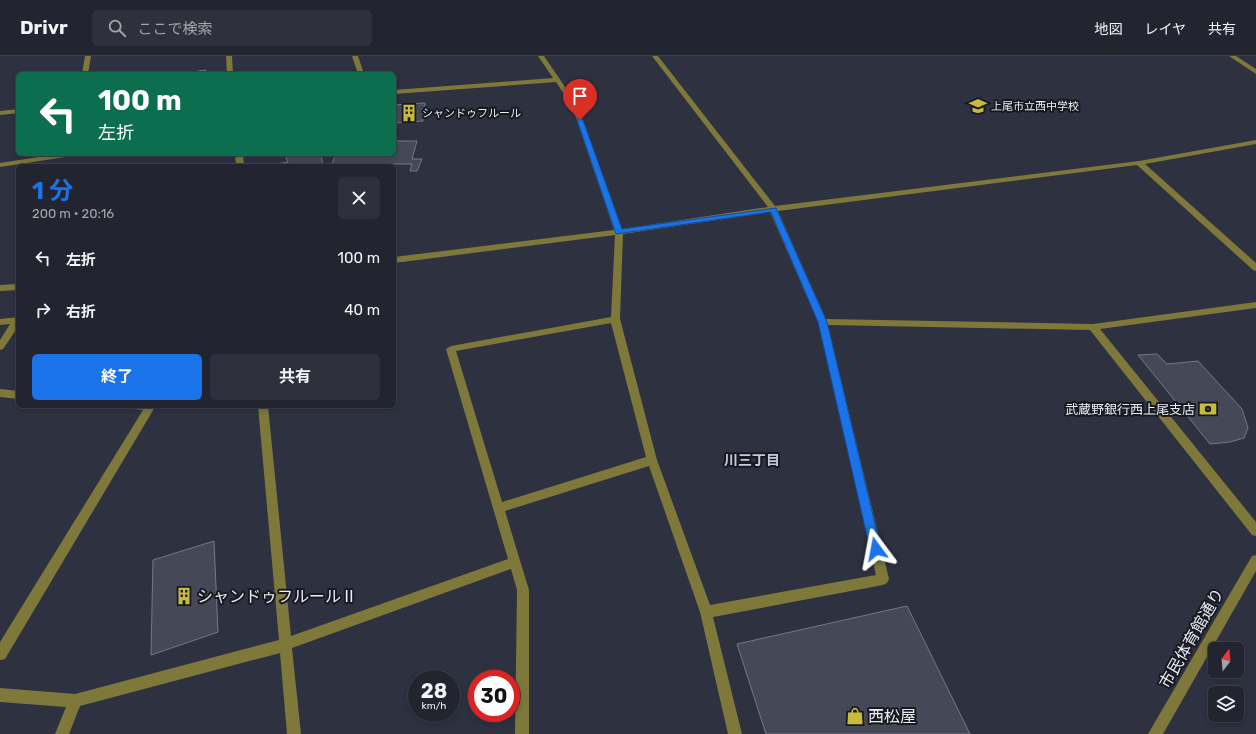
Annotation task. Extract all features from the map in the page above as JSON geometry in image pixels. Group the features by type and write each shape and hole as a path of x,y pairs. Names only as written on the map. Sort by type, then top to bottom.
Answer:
{"street":[{"path":"85,72 88,56"},
{"path":"229,56 230,72"},
{"path":"355,56 360,72"},
{"path":"541,56 575,106 619,232 615,319 652,460 706,612 735,734"},
{"path":"655,56 773,209 822,322 882,579 706,612"},
{"path":"1232,56 1256,72"},
{"path":"1247,66 1256,64"},
{"path":"396,92 558,80"},
{"path":"0,113 16,111"},
{"path":"396,260 619,232 773,209 1139,164 1256,142"},
{"path":"0,165 60,156"},
{"path":"1139,164 1256,268"},
{"path":"0,288 16,287"},
{"path":"822,322 1093,327 1256,305"},
{"path":"522,734 523,590 451,349 615,319"},
{"path":"0,322 16,320"},
{"path":"0,347 16,323"},
{"path":"1093,327 1256,531"},
{"path":"0,393 16,395"},
{"path":"0,654 149,408"},
{"path":"263,408 284,645 294,734"},
{"path":"499,508 652,460"},
{"name":"市民体育館通り","path":"1155,734 1256,560"},
{"path":"0,695 75,701 284,645 515,562"},
{"path":"62,734 75,701"}],"building":[{"path":"206,70 206,72 192,72"},
{"name":"シャンドゥフルール","path":"425,103 423,121 396,123 396,105"},
{"path":"396,141 417,141 412,159 422,159 417,171 410,171 412,164 332,164 335,156 396,156"},
{"path":"285,156 321,156 323,164 277,164 288,162"},
{"path":"1157,354 1167,364 1198,361 1242,409 1248,428 1244,438 1230,442 1210,444 1138,355"},
{"name":"シャンドゥフルールⅡ","path":"214,541 218,632 151,655 153,560"},
{"path":"907,606 970,734 766,734 737,644"}],"place":[{"name":"上尾市立西中学校","path":"978,106"},
{"name":"シャンドゥフルール","path":"409,113"},
{"name":"武蔵野銀行西上尾支店","path":"1208,409"},
{"name":"シャンドゥフルールⅡ","path":"184,596"},
{"name":"西松屋","path":"855,716"}],"district":[{"name":"川三丁目","path":"752,460"}],"route":[{"path":"580,120 619,232 773,209 822,322 876,549"}]}
